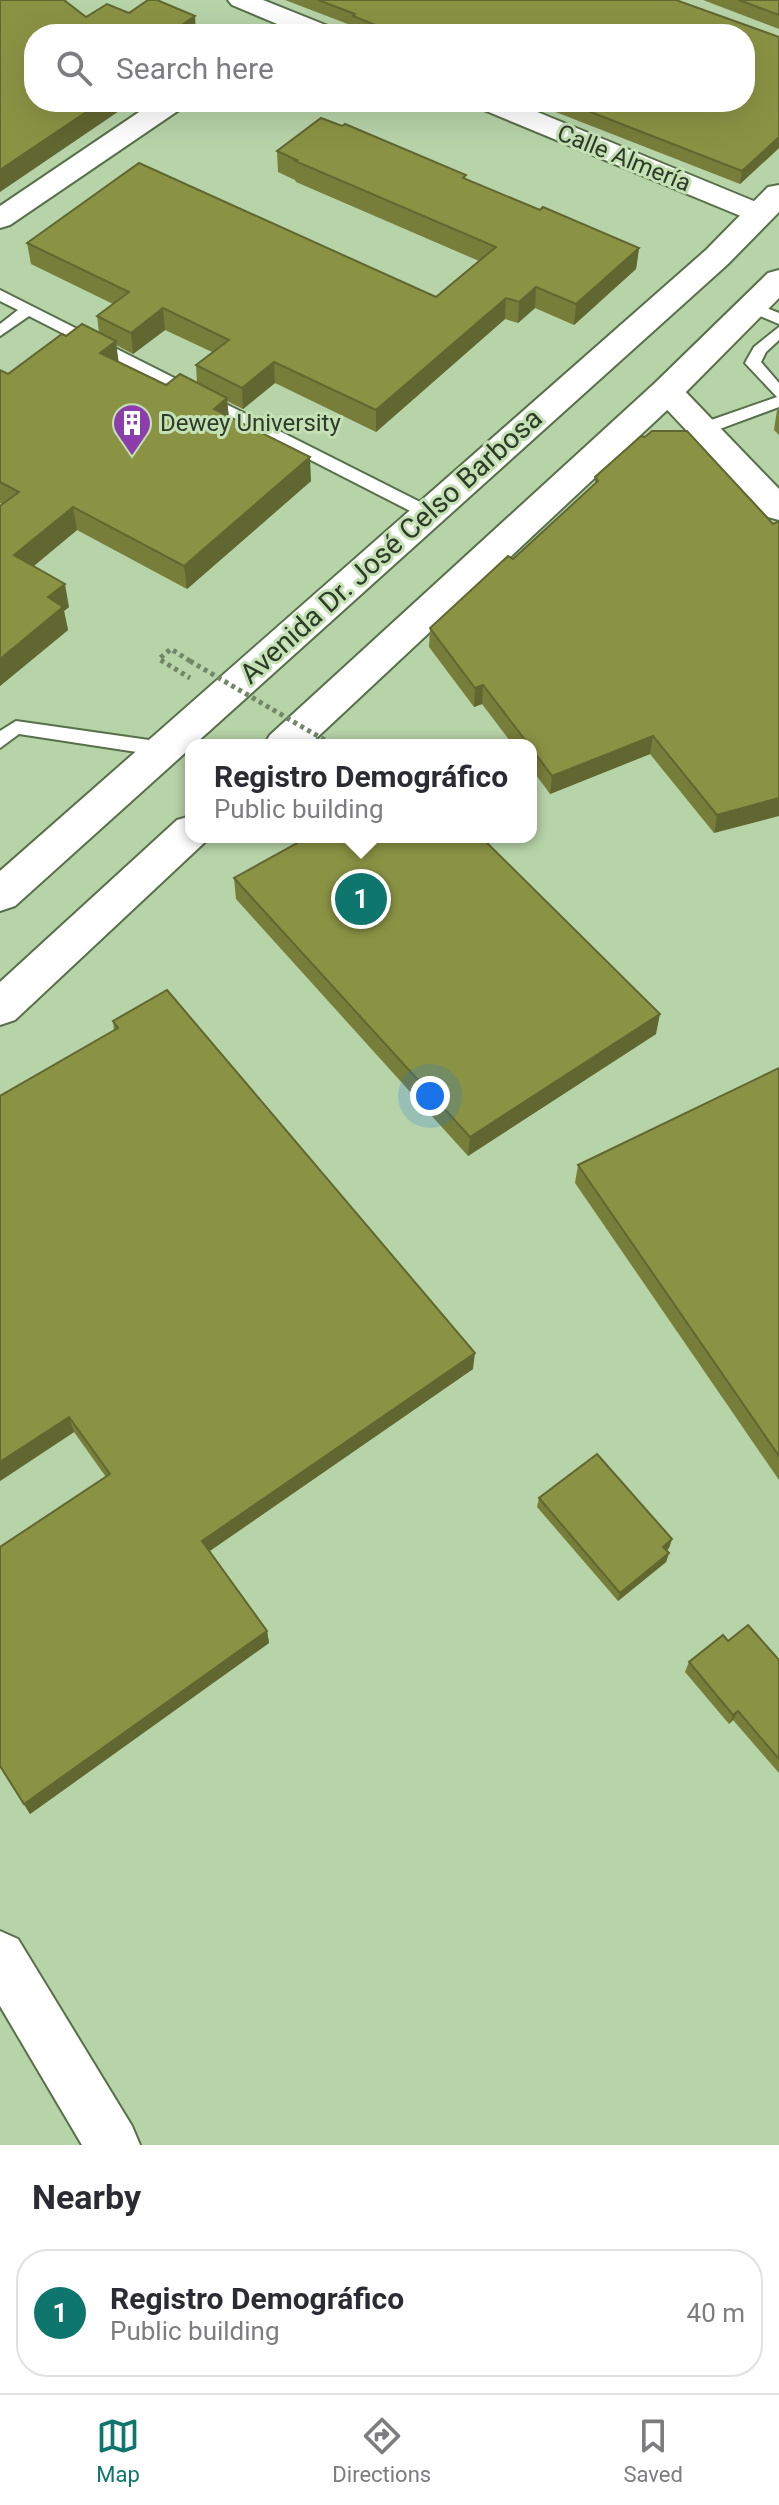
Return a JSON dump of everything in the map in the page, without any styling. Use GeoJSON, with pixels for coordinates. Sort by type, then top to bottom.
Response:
{"type":"FeatureCollection","features":[{"type":"Feature","properties":{"kind":"main road","name":"Avenida Dr. José Celso Barbosa"},"geometry":{"type":"LineString","coordinates":[[0,895],[717,257],[769,204]]}},
{"type":"Feature","properties":{"kind":"main road"},"geometry":{"type":"LineString","coordinates":[[652,375],[644,355],[689,305],[717,257]]}},
{"type":"Feature","properties":{"kind":"main road"},"geometry":{"type":"LineString","coordinates":[[290,739],[652,375],[765,313],[779,280]]}},
{"type":"Feature","properties":{"kind":"main road"},"geometry":{"type":"LineString","coordinates":[[0,1008],[185,837]]}},
{"type":"Feature","properties":{"kind":"street"},"geometry":{"type":"LineString","coordinates":[[241,0],[277,24]]}},
{"type":"Feature","properties":{"kind":"street"},"geometry":{"type":"LineString","coordinates":[[0,219],[157,112]]}},
{"type":"Feature","properties":{"kind":"street","name":"Calle Almería"},"geometry":{"type":"LineString","coordinates":[[516,112],[769,204]]}},
{"type":"Feature","properties":{"kind":"street"},"geometry":{"type":"LineString","coordinates":[[652,375],[779,509]]}},
{"type":"Feature","properties":{"kind":"street"},"geometry":{"type":"LineString","coordinates":[[0,1957],[113,2145]]}},
{"type":"Feature","properties":{"kind":"lane"},"geometry":{"type":"LineString","coordinates":[[0,295],[428,513]]}},
{"type":"Feature","properties":{"kind":"lane"},"geometry":{"type":"LineString","coordinates":[[0,331],[29,309]]}},
{"type":"Feature","properties":{"kind":"lane"},"geometry":{"type":"LineString","coordinates":[[779,332],[759,350],[753,363],[779,393]]}},
{"type":"Feature","properties":{"kind":"lane"},"geometry":{"type":"LineString","coordinates":[[703,429],[779,402]]}},
{"type":"Feature","properties":{"kind":"lane"},"geometry":{"type":"LineString","coordinates":[[0,741],[16,727],[163,749]]}},
{"type":"Feature","properties":{"kind":"path"},"geometry":{"type":"LineString","coordinates":[[179,671],[159,659],[171,649],[323,739]]}},
{"type":"Feature","properties":{"kind":"building"},"geometry":{"type":"Polygon","coordinates":[[[0,0],[64,0],[86,17],[107,4],[129,13],[148,0],[157,0],[195,16],[183,24],[24,24],[24,112],[86,112],[0,170],[0,0]]]}},
{"type":"Feature","properties":{"kind":"building"},"geometry":{"type":"Polygon","coordinates":[[[318,0],[676,0],[743,24],[373,24],[353,16],[355,14],[318,0]]]}},
{"type":"Feature","properties":{"kind":"building"},"geometry":{"type":"Polygon","coordinates":[[[739,0],[779,0],[779,15],[739,0]]]}},
{"type":"Feature","properties":{"kind":"building"},"geometry":{"type":"Polygon","coordinates":[[[755,28],[779,37],[779,137],[742,171],[591,112],[755,112],[755,28]]]}},
{"type":"Feature","properties":{"kind":"building"},"geometry":{"type":"Polygon","coordinates":[[[321,118],[342,126],[345,124],[466,175],[463,178],[540,210],[543,207],[639,248],[576,304],[536,287],[519,302],[506,298],[376,410],[274,362],[242,388],[196,365],[229,340],[163,308],[131,333],[97,316],[129,292],[27,243],[139,163],[436,297],[496,247],[277,151],[321,118]]]}},
{"type":"Feature","properties":{"kind":"building","name":"Dewey University"},"geometry":{"type":"Polygon","coordinates":[[[82,324],[116,341],[100,353],[166,385],[180,374],[227,398],[214,409],[310,457],[184,566],[73,507],[14,555],[65,584],[48,597],[63,607],[0,659],[0,506],[19,492],[0,482],[0,370],[8,374],[62,334],[66,336],[82,324]]]}},
{"type":"Feature","properties":{"kind":"building"},"geometry":{"type":"Polygon","coordinates":[[[652,431],[687,431],[773,524],[779,521],[779,798],[717,815],[653,736],[552,776],[537,756],[537,739],[524,739],[483,685],[475,688],[430,628],[508,556],[513,559],[598,481],[595,477],[641,436],[645,437],[652,431]]]}},
{"type":"Feature","properties":{"kind":"building"},"geometry":{"type":"Polygon","coordinates":[[[297,843],[487,843],[660,1014],[470,1137],[234,878],[297,843]]]}},
{"type":"Feature","properties":{"kind":"building"},"geometry":{"type":"Polygon","coordinates":[[[167,990],[475,1353],[202,1541],[267,1631],[24,1804],[0,1766],[0,1547],[110,1474],[69,1417],[0,1462],[0,1096],[118,1028],[113,1021],[167,990]]]}},
{"type":"Feature","properties":{"kind":"building"},"geometry":{"type":"Polygon","coordinates":[[[779,1068],[779,1456],[578,1165],[779,1068]]]}},
{"type":"Feature","properties":{"kind":"building"},"geometry":{"type":"Polygon","coordinates":[[[597,1454],[672,1539],[663,1547],[669,1553],[620,1593],[539,1498],[597,1454]]]}},
{"type":"Feature","properties":{"kind":"building"},"geometry":{"type":"Polygon","coordinates":[[[748,1625],[779,1660],[779,1759],[738,1711],[733,1715],[689,1662],[723,1635],[728,1641],[748,1625]]]}},
{"type":"Feature","properties":{"kind":"place","name":"Dewey University"},"geometry":{"type":"Point","coordinates":[132,457]}},
{"type":"Feature","properties":{"kind":"place","name":"Registro Demográfico"},"geometry":{"type":"Point","coordinates":[361,899]}}]}
